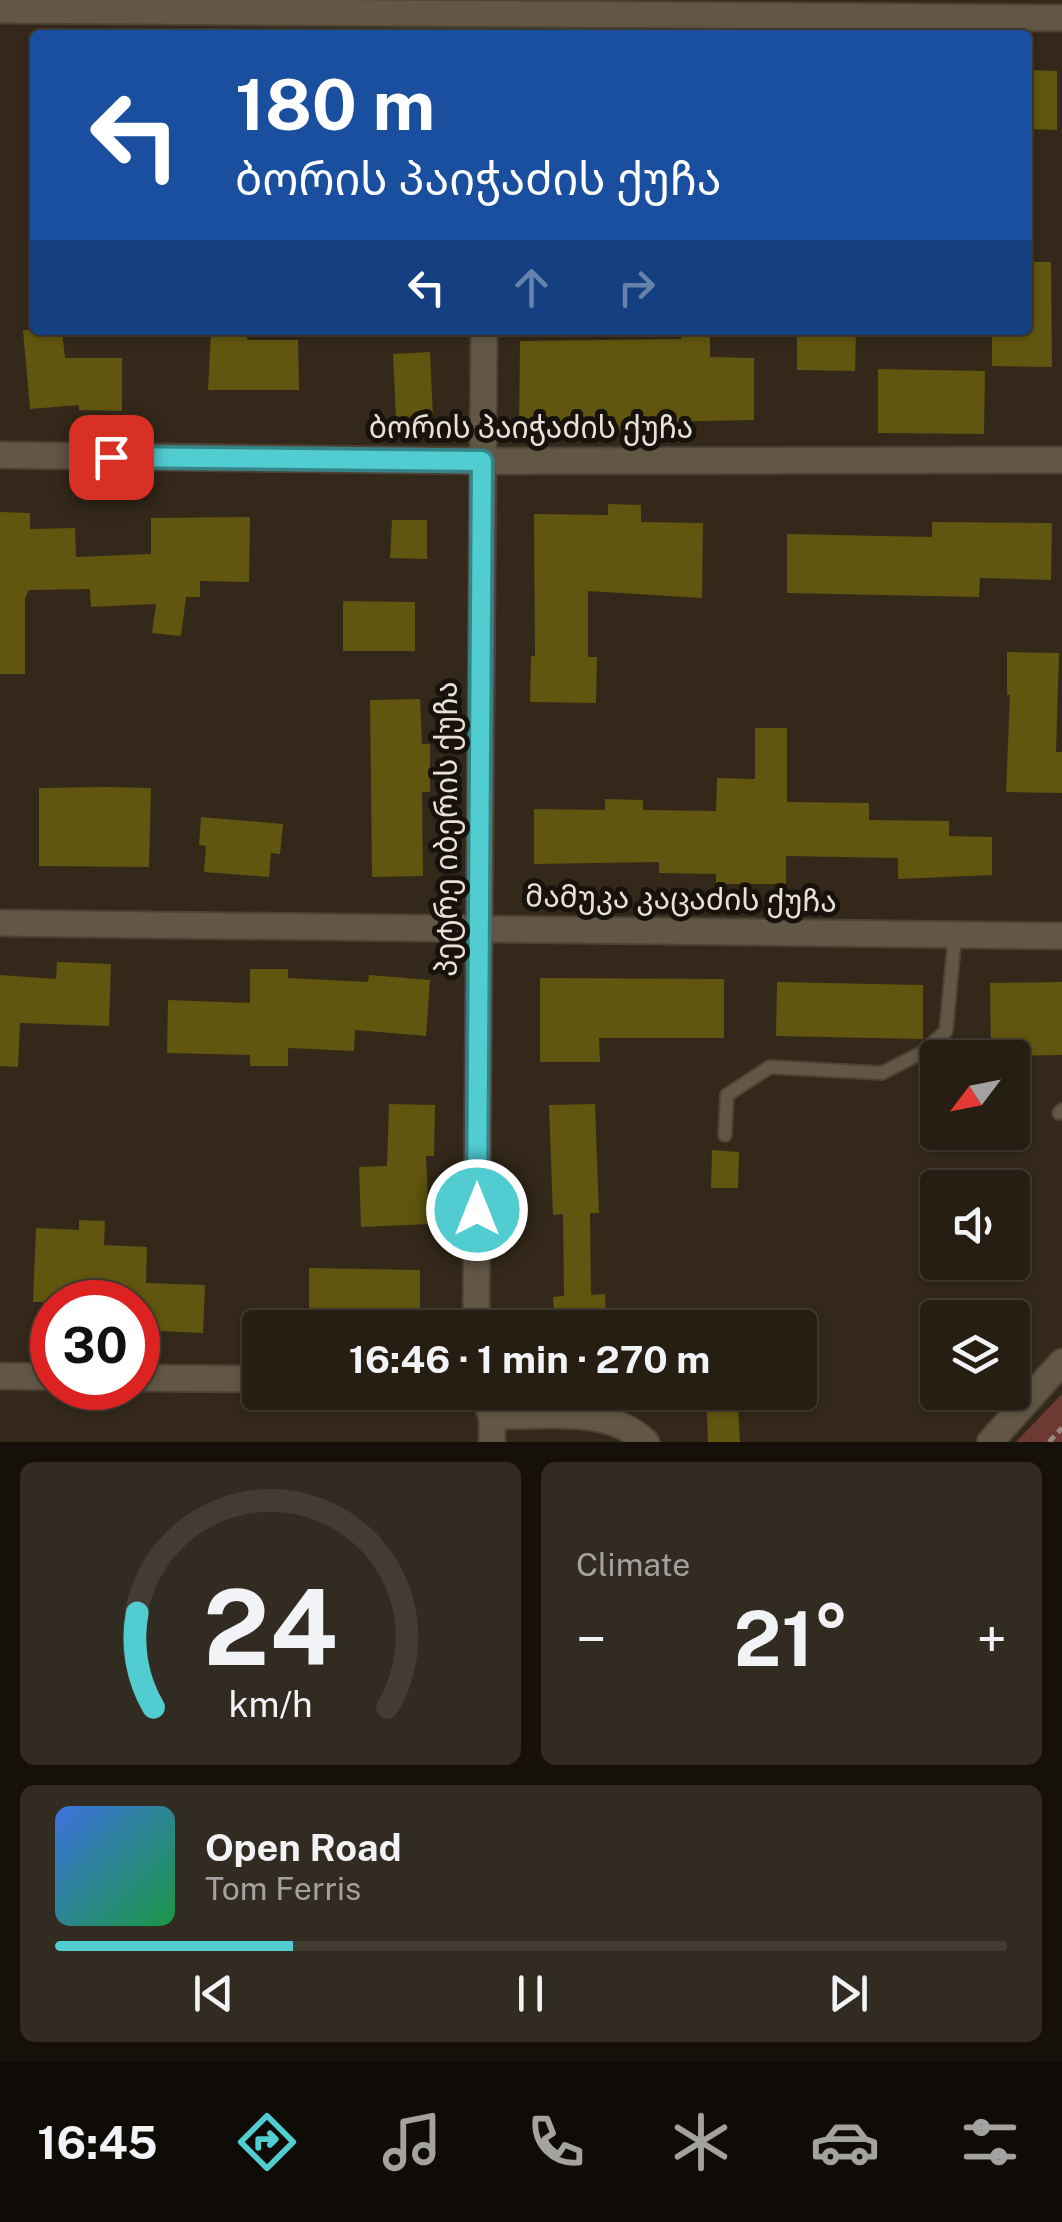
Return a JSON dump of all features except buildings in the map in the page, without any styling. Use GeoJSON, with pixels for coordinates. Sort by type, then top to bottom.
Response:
{"type":"FeatureCollection","features":[{"type":"Feature","properties":{"kind":"street"},"geometry":{"type":"LineString","coordinates":[[0,10],[1062,18]]}},
{"type":"Feature","properties":{"kind":"street","name":"პეტრე იბერის ქუჩა"},"geometry":{"type":"LineString","coordinates":[[476,1310],[484,335]]}},
{"type":"Feature","properties":{"kind":"street","name":"ბორის პაიჭაძის ქუჩა"},"geometry":{"type":"LineString","coordinates":[[0,455],[482,461],[1062,460]]}},
{"type":"Feature","properties":{"kind":"street","name":"მამუკა კაცაძის ქუჩა"},"geometry":{"type":"LineString","coordinates":[[0,923],[1062,936]]}},
{"type":"Feature","properties":{"kind":"street"},"geometry":{"type":"LineString","coordinates":[[990,1442],[1062,1362]]}},
{"type":"Feature","properties":{"kind":"street"},"geometry":{"type":"LineString","coordinates":[[0,1376],[30,1376]]}},
{"type":"Feature","properties":{"kind":"street"},"geometry":{"type":"LineString","coordinates":[[160,1378],[242,1379]]}},
{"type":"Feature","properties":{"kind":"street"},"geometry":{"type":"LineString","coordinates":[[492,1429],[608,1418],[632,1428],[646,1442]]}},
{"type":"Feature","properties":{"kind":"lane"},"geometry":{"type":"LineString","coordinates":[[725,1135],[728,1095],[770,1068],[882,1073],[923,1052],[946,1031],[956,934]]}},
{"type":"Feature","properties":{"kind":"path"},"geometry":{"type":"LineString","coordinates":[[1049,1442],[1062,1428]]}},
{"type":"Feature","properties":{"kind":"shaded area"},"geometry":{"type":"Polygon","coordinates":[[[1062,1394],[1062,1442],[1016,1442],[1062,1394]]]}},
{"type":"Feature","properties":{"kind":"route"},"geometry":{"type":"LineString","coordinates":[[111,457],[482,461],[477,1210]]}}]}
